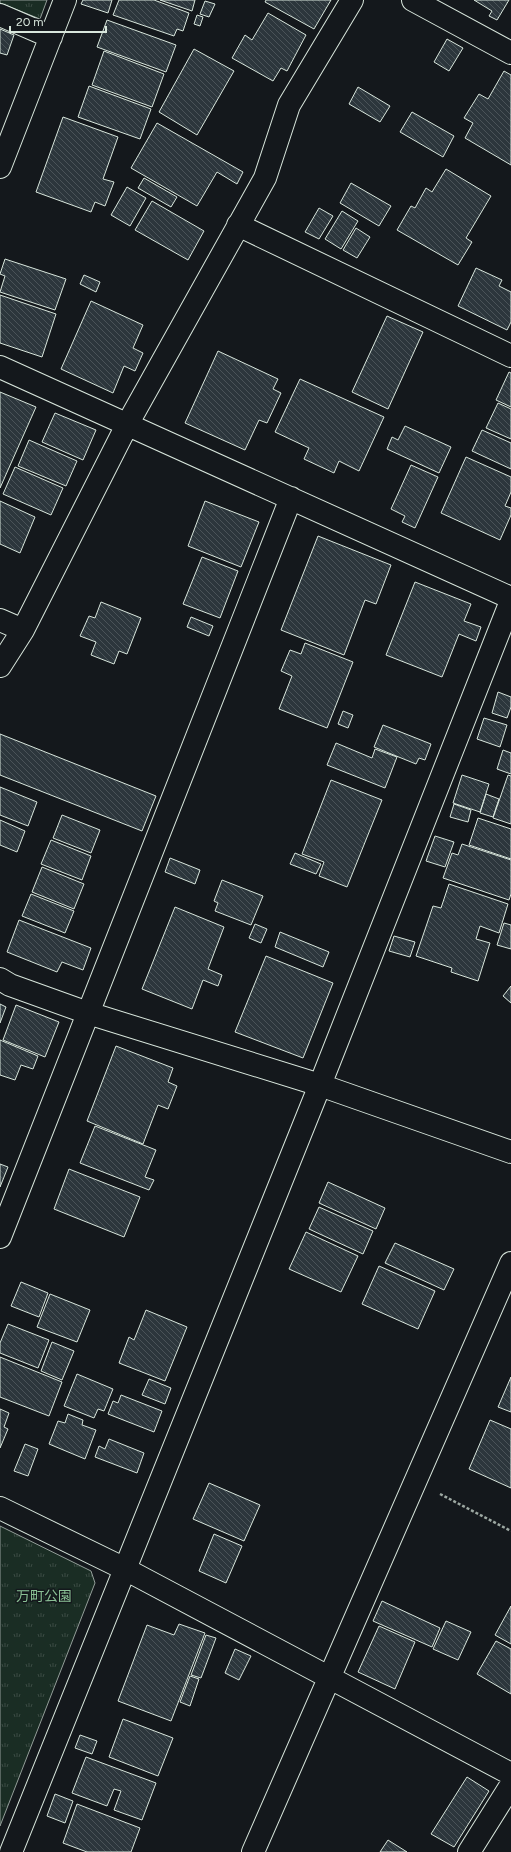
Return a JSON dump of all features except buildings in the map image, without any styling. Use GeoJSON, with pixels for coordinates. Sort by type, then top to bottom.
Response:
{"type":"FeatureCollection","features":[{"type":"Feature","properties":{"kind":"street"},"geometry":{"type":"LineString","coordinates":[[0,168],[65,0]]}},
{"type":"Feature","properties":{"kind":"street"},"geometry":{"type":"LineString","coordinates":[[0,666],[23,630],[128,423],[264,178],[289,105],[352,0]]}},
{"type":"Feature","properties":{"kind":"street"},"geometry":{"type":"LineString","coordinates":[[413,0],[511,53]]}},
{"type":"Feature","properties":{"kind":"street"},"geometry":{"type":"LineString","coordinates":[[0,15],[51,37]]}},
{"type":"Feature","properties":{"kind":"street"},"geometry":{"type":"LineString","coordinates":[[238,225],[511,356]]}},
{"type":"Feature","properties":{"kind":"street"},"geometry":{"type":"LineString","coordinates":[[0,367],[128,423],[511,598]]}},
{"type":"Feature","properties":{"kind":"street"},"geometry":{"type":"LineString","coordinates":[[0,1237],[291,498]]}},
{"type":"Feature","properties":{"kind":"street"},"geometry":{"type":"LineString","coordinates":[[11,1852],[320,1085],[511,601]]}},
{"type":"Feature","properties":{"kind":"street"},"geometry":{"type":"LineString","coordinates":[[0,620],[23,630]]}},
{"type":"Feature","properties":{"kind":"street"},"geometry":{"type":"LineString","coordinates":[[0,979],[10,985],[88,1013],[320,1085],[511,1152]]}},
{"type":"Feature","properties":{"kind":"street"},"geometry":{"type":"LineString","coordinates":[[253,1852],[511,1263]]}},
{"type":"Feature","properties":{"kind":"street"},"geometry":{"type":"LineString","coordinates":[[0,1508],[125,1569],[511,1774]]}},
{"type":"Feature","properties":{"kind":"street"},"geometry":{"type":"LineString","coordinates":[[469,1852],[511,1785]]}},
{"type":"Feature","properties":{"kind":"path"},"geometry":{"type":"LineString","coordinates":[[416,1482],[511,1531]]}},
{"type":"Feature","properties":{"kind":"green space"},"geometry":{"type":"Polygon","coordinates":[[[0,0],[47,0],[40,19],[0,3],[0,0]]]}},
{"type":"Feature","properties":{"kind":"green space","name":"万町公園"},"geometry":{"type":"Polygon","coordinates":[[[0,1526],[91,1571],[95,1583],[0,1826],[0,1526]]]}}]}
